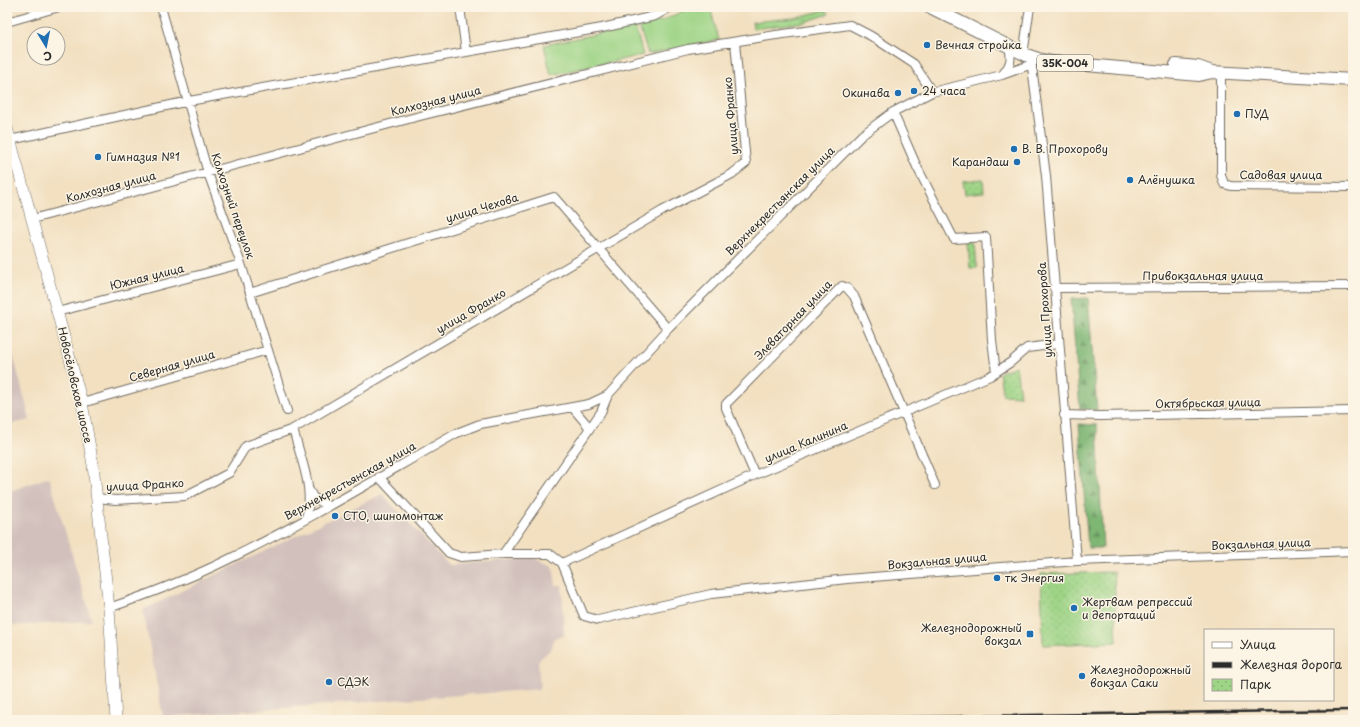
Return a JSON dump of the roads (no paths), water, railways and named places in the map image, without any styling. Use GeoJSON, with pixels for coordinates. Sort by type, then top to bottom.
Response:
{"type":"FeatureCollection","features":[{"type":"Feature","properties":{"kind":"main road","name":"35К-004"},"geometry":{"type":"LineString","coordinates":[[930,7],[1029,56],[1052,55],[1198,67],[1216,73],[1353,80]]}},
{"type":"Feature","properties":{"kind":"main road","name":"35К-004"},"geometry":{"type":"LineString","coordinates":[[943,7],[1029,56]]}},
{"type":"Feature","properties":{"kind":"main road","name":"Новосёловское шоссе"},"geometry":{"type":"LineString","coordinates":[[7,128],[10,140],[11,161],[32,219],[82,403],[93,465],[109,608],[116,720]]}},
{"type":"Feature","properties":{"kind":"street"},"geometry":{"type":"LineString","coordinates":[[7,22],[59,7]]}},
{"type":"Feature","properties":{"kind":"street","name":"Колхозный переулок"},"geometry":{"type":"LineString","coordinates":[[162,7],[208,172],[241,264],[287,411]]}},
{"type":"Feature","properties":{"kind":"street"},"geometry":{"type":"LineString","coordinates":[[460,7],[466,52]]}},
{"type":"Feature","properties":{"kind":"street"},"geometry":{"type":"LineString","coordinates":[[10,140],[189,101],[602,28],[654,16],[671,7]]}},
{"type":"Feature","properties":{"kind":"street","name":"улица Прохорова"},"geometry":{"type":"LineString","coordinates":[[1030,7],[1029,56],[1046,176],[1058,344],[1077,561]]}},
{"type":"Feature","properties":{"kind":"street","name":"Колхозная улица"},"geometry":{"type":"LineString","coordinates":[[32,219],[416,117],[688,49],[850,25],[871,36],[914,64],[932,92]]}},
{"type":"Feature","properties":{"kind":"street","name":"улица Франко"},"geometry":{"type":"LineString","coordinates":[[97,498],[114,500],[184,496],[229,473],[246,446],[293,429],[662,211],[732,174],[746,163],[732,43]]}},
{"type":"Feature","properties":{"kind":"street"},"geometry":{"type":"LineString","coordinates":[[1002,75],[1012,60],[1009,46]]}},
{"type":"Feature","properties":{"kind":"street","name":"Верхнекрестьянская улица"},"geometry":{"type":"LineString","coordinates":[[503,554],[589,427],[601,412],[608,395],[668,329],[862,135],[893,112],[932,92],[1002,75],[1029,56]]}},
{"type":"Feature","properties":{"kind":"street","name":"Садовая улица"},"geometry":{"type":"LineString","coordinates":[[1216,73],[1221,175],[1224,184],[1231,186],[1353,187]]}},
{"type":"Feature","properties":{"kind":"street"},"geometry":{"type":"LineString","coordinates":[[893,112],[917,167],[954,239],[986,238],[992,340],[996,372]]}},
{"type":"Feature","properties":{"kind":"street","name":"улица Чехова"},"geometry":{"type":"LineString","coordinates":[[250,293],[554,197],[668,329]]}},
{"type":"Feature","properties":{"kind":"street","name":"Южная улица"},"geometry":{"type":"LineString","coordinates":[[57,312],[241,264]]}},
{"type":"Feature","properties":{"kind":"street","name":"Элеваторная улица"},"geometry":{"type":"LineString","coordinates":[[756,475],[726,408],[726,404],[842,286],[847,288],[854,296],[936,485]]}},
{"type":"Feature","properties":{"kind":"street","name":"Привокзальная улица"},"geometry":{"type":"LineString","coordinates":[[1054,288],[1353,286]]}},
{"type":"Feature","properties":{"kind":"street","name":"улица Калинина"},"geometry":{"type":"LineString","coordinates":[[562,563],[756,475],[996,372],[1011,362],[1026,348],[1058,344]]}},
{"type":"Feature","properties":{"kind":"street","name":"Северная улица"},"geometry":{"type":"LineString","coordinates":[[82,403],[268,350]]}},
{"type":"Feature","properties":{"kind":"street","name":"Верхнекрестьянская улица"},"geometry":{"type":"LineString","coordinates":[[109,608],[160,590],[227,560],[328,506],[458,433],[480,424],[589,404],[608,395]]}},
{"type":"Feature","properties":{"kind":"street"},"geometry":{"type":"LineString","coordinates":[[573,408],[589,427]]}},
{"type":"Feature","properties":{"kind":"street","name":"Октябрьская улица"},"geometry":{"type":"LineString","coordinates":[[1064,415],[1108,416],[1353,411]]}},
{"type":"Feature","properties":{"kind":"street"},"geometry":{"type":"LineString","coordinates":[[293,429],[308,489],[309,509],[306,518]]}},
{"type":"Feature","properties":{"kind":"street"},"geometry":{"type":"LineString","coordinates":[[379,477],[449,553],[461,557],[503,554],[550,554],[562,563]]}},
{"type":"Feature","properties":{"kind":"street"},"geometry":{"type":"LineString","coordinates":[[308,489],[314,497],[328,506]]}},
{"type":"Feature","properties":{"kind":"street","name":"Вокзальная улица"},"geometry":{"type":"LineString","coordinates":[[562,563],[584,616],[598,620],[711,594],[847,579],[1077,561],[1353,551]]}},
{"type":"Feature","properties":{"kind":"railway"},"geometry":{"type":"LineString","coordinates":[[711,720],[1353,710]]}},
{"type":"Feature","properties":{"kind":"place","name":"Вечная стройка"},"geometry":{"type":"Point","coordinates":[927,45]}},
{"type":"Feature","properties":{"kind":"place","name":"24 часа"},"geometry":{"type":"Point","coordinates":[914,91]}},
{"type":"Feature","properties":{"kind":"place","name":"Окинава"},"geometry":{"type":"Point","coordinates":[898,93]}},
{"type":"Feature","properties":{"kind":"place","name":"ПУД"},"geometry":{"type":"Point","coordinates":[1237,114]}},
{"type":"Feature","properties":{"kind":"place","name":"В. В. Прохорову"},"geometry":{"type":"Point","coordinates":[1014,149]}},
{"type":"Feature","properties":{"kind":"place","name":"Гимназия №1"},"geometry":{"type":"Point","coordinates":[98,157]}},
{"type":"Feature","properties":{"kind":"place","name":"Карандаш"},"geometry":{"type":"Point","coordinates":[1017,162]}},
{"type":"Feature","properties":{"kind":"place","name":"Алёнушка"},"geometry":{"type":"Point","coordinates":[1130,180]}},
{"type":"Feature","properties":{"kind":"place","name":"СТО, шиномонтаж"},"geometry":{"type":"Point","coordinates":[335,516]}},
{"type":"Feature","properties":{"kind":"place","name":"тк Энергия"},"geometry":{"type":"Point","coordinates":[997,578]}},
{"type":"Feature","properties":{"kind":"place","name":"Жертвам репрессий и депортаций"},"geometry":{"type":"Point","coordinates":[1074,608]}},
{"type":"Feature","properties":{"kind":"place","name":"Железнодорожный вокзал"},"geometry":{"type":"Point","coordinates":[1030,634]}},
{"type":"Feature","properties":{"kind":"place","name":"Железнодорожный вокзал Саки"},"geometry":{"type":"Point","coordinates":[1082,676]}},
{"type":"Feature","properties":{"kind":"place","name":"СДЭК"},"geometry":{"type":"Point","coordinates":[329,682]}}]}
